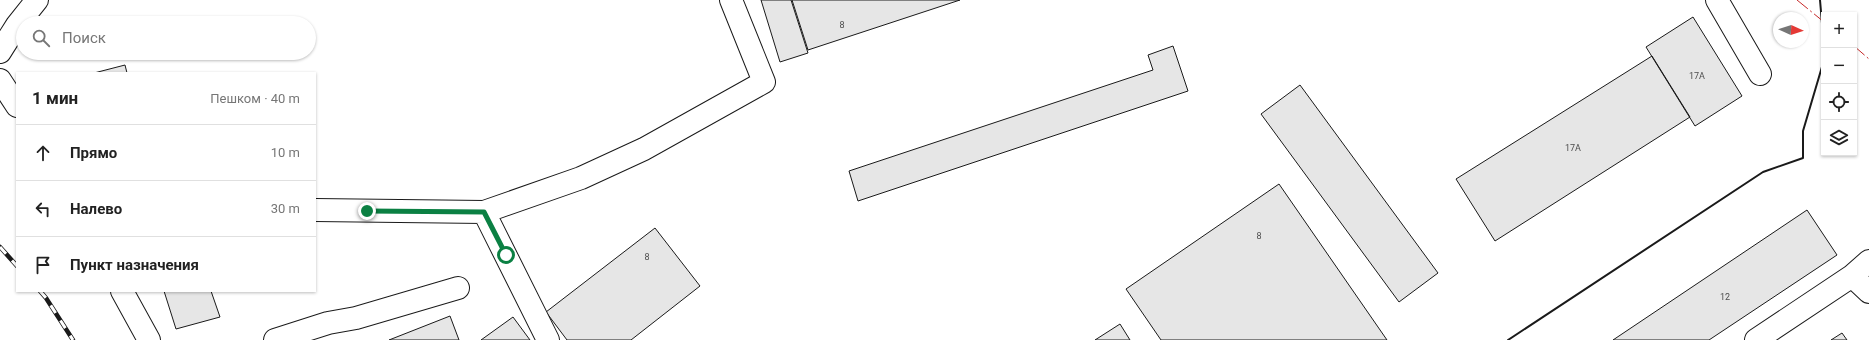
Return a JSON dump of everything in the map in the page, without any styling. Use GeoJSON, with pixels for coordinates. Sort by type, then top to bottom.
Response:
{"type":"FeatureCollection","features":[{"type":"Feature","properties":{"kind":"street"},"geometry":{"type":"LineString","coordinates":[[24,16],[37,0]]}},
{"type":"Feature","properties":{"kind":"street"},"geometry":{"type":"LineString","coordinates":[[316,210],[484,212],[588,175],[644,149],[764,82],[731,0]]}},
{"type":"Feature","properties":{"kind":"street"},"geometry":{"type":"LineString","coordinates":[[1717,0],[1760,74]]}},
{"type":"Feature","properties":{"kind":"street"},"geometry":{"type":"LineString","coordinates":[[0,52],[16,27]]}},
{"type":"Feature","properties":{"kind":"street"},"geometry":{"type":"LineString","coordinates":[[0,80],[16,104]]}},
{"type":"Feature","properties":{"kind":"street"},"geometry":{"type":"LineString","coordinates":[[484,212],[548,340]]}},
{"type":"Feature","properties":{"kind":"street"},"geometry":{"type":"LineString","coordinates":[[1756,340],[1852,276],[1869,261]]}},
{"type":"Feature","properties":{"kind":"street"},"geometry":{"type":"LineString","coordinates":[[1852,276],[1869,292]]}},
{"type":"Feature","properties":{"kind":"street"},"geometry":{"type":"LineString","coordinates":[[275,340],[328,323],[356,318],[458,288]]}},
{"type":"Feature","properties":{"kind":"street"},"geometry":{"type":"LineString","coordinates":[[123,292],[149,340]]}},
{"type":"Feature","properties":{"kind":"building"},"geometry":{"type":"Polygon","coordinates":[[[761,0],[791,0],[808,53],[780,62],[761,0]]]}},
{"type":"Feature","properties":{"kind":"building"},"geometry":{"type":"Polygon","coordinates":[[[792,0],[960,0],[808,50],[792,0]]]}},
{"type":"Feature","properties":{"kind":"building"},"geometry":{"type":"Polygon","coordinates":[[[1693,17],[1742,96],[1695,126],[1646,47],[1693,17]]]}},
{"type":"Feature","properties":{"kind":"building"},"geometry":{"type":"Polygon","coordinates":[[[1173,46],[1188,91],[858,201],[849,171],[1153,70],[1148,55],[1173,46]]]}},
{"type":"Feature","properties":{"kind":"building"},"geometry":{"type":"Polygon","coordinates":[[[1652,56],[1690,117],[1495,241],[1456,179],[1652,56]]]}},
{"type":"Feature","properties":{"kind":"building"},"geometry":{"type":"Polygon","coordinates":[[[125,65],[127,72],[98,72],[125,65]]]}},
{"type":"Feature","properties":{"kind":"building"},"geometry":{"type":"Polygon","coordinates":[[[1300,85],[1438,273],[1399,302],[1261,114],[1300,85]]]}},
{"type":"Feature","properties":{"kind":"building"},"geometry":{"type":"Polygon","coordinates":[[[1279,184],[1387,340],[1161,340],[1126,289],[1279,184]]]}},
{"type":"Feature","properties":{"kind":"building"},"geometry":{"type":"Polygon","coordinates":[[[1807,210],[1837,255],[1709,340],[1613,340],[1807,210]]]}},
{"type":"Feature","properties":{"kind":"building"},"geometry":{"type":"Polygon","coordinates":[[[655,228],[700,286],[631,340],[567,340],[546,312],[655,228]]]}},
{"type":"Feature","properties":{"kind":"building"},"geometry":{"type":"Polygon","coordinates":[[[164,292],[211,292],[220,317],[176,329],[164,292]]]}},
{"type":"Feature","properties":{"kind":"building"},"geometry":{"type":"Polygon","coordinates":[[[450,316],[459,340],[389,340],[450,316]]]}},
{"type":"Feature","properties":{"kind":"building"},"geometry":{"type":"Polygon","coordinates":[[[513,317],[530,340],[481,340],[513,317]]]}},
{"type":"Feature","properties":{"kind":"building"},"geometry":{"type":"Polygon","coordinates":[[[1120,324],[1130,340],[1095,340],[1120,324]]]}},
{"type":"Feature","properties":{"kind":"building"},"geometry":{"type":"Polygon","coordinates":[[[1842,333],[1847,340],[1831,340],[1842,333]]]}},
{"type":"Feature","properties":{"kind":"railway"},"geometry":{"type":"LineString","coordinates":[[0,247],[16,265]]}},
{"type":"Feature","properties":{"kind":"railway"},"geometry":{"type":"LineString","coordinates":[[41,292],[73,340]]}},
{"type":"Feature","properties":{"kind":"wall"},"geometry":{"type":"LineString","coordinates":[[1820,0],[1821,12]]}},
{"type":"Feature","properties":{"kind":"wall"},"geometry":{"type":"LineString","coordinates":[[1508,340],[1763,172],[1803,158],[1803,131],[1821,70]]}},
{"type":"Feature","properties":{"kind":"power"},"geometry":{"type":"LineString","coordinates":[[1797,0],[1821,20]]}},
{"type":"Feature","properties":{"kind":"power"},"geometry":{"type":"LineString","coordinates":[[1856,48],[1869,59]]}},
{"type":"Feature","properties":{"kind":"route"},"geometry":{"type":"LineString","coordinates":[[367,211],[484,212],[506,255]]}}]}
